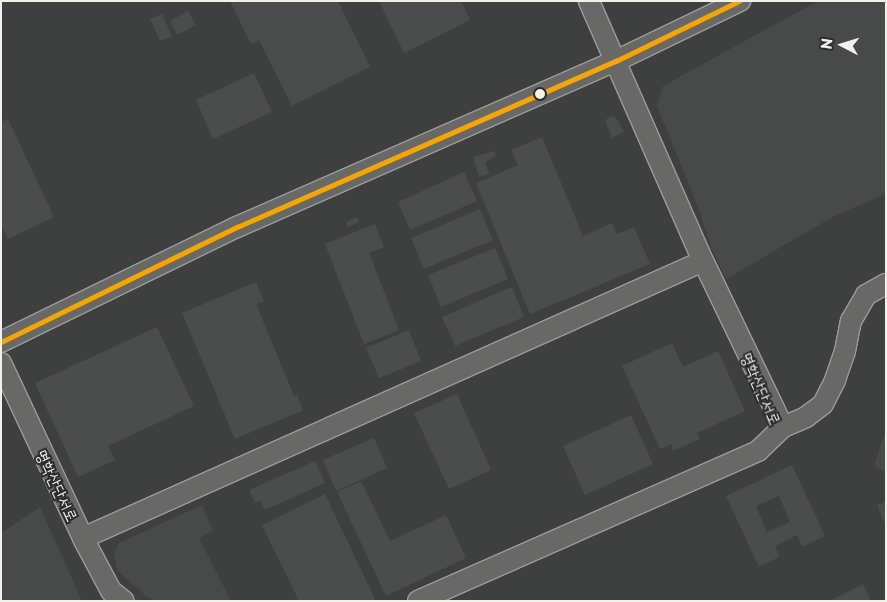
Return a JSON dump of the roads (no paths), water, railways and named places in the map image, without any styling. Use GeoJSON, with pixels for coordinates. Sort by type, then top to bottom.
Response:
{"type":"FeatureCollection","features":[{"type":"Feature","properties":{"kind":"street","name":"명학산단서로"},"geometry":{"type":"LineString","coordinates":[[418,601],[758,451],[782,427],[703,260],[589,1]]}},
{"type":"Feature","properties":{"kind":"street"},"geometry":{"type":"LineString","coordinates":[[1,342],[237,227],[616,61],[740,1]]}},
{"type":"Feature","properties":{"kind":"street"},"geometry":{"type":"LineString","coordinates":[[83,538],[703,260]]}},
{"type":"Feature","properties":{"kind":"street"},"geometry":{"type":"LineString","coordinates":[[782,427],[806,417],[823,404],[843,358],[851,321],[866,295],[886,284]]}},
{"type":"Feature","properties":{"kind":"street","name":"명학산단서로"},"geometry":{"type":"LineString","coordinates":[[1,363],[83,538],[111,591],[124,601]]}}]}
